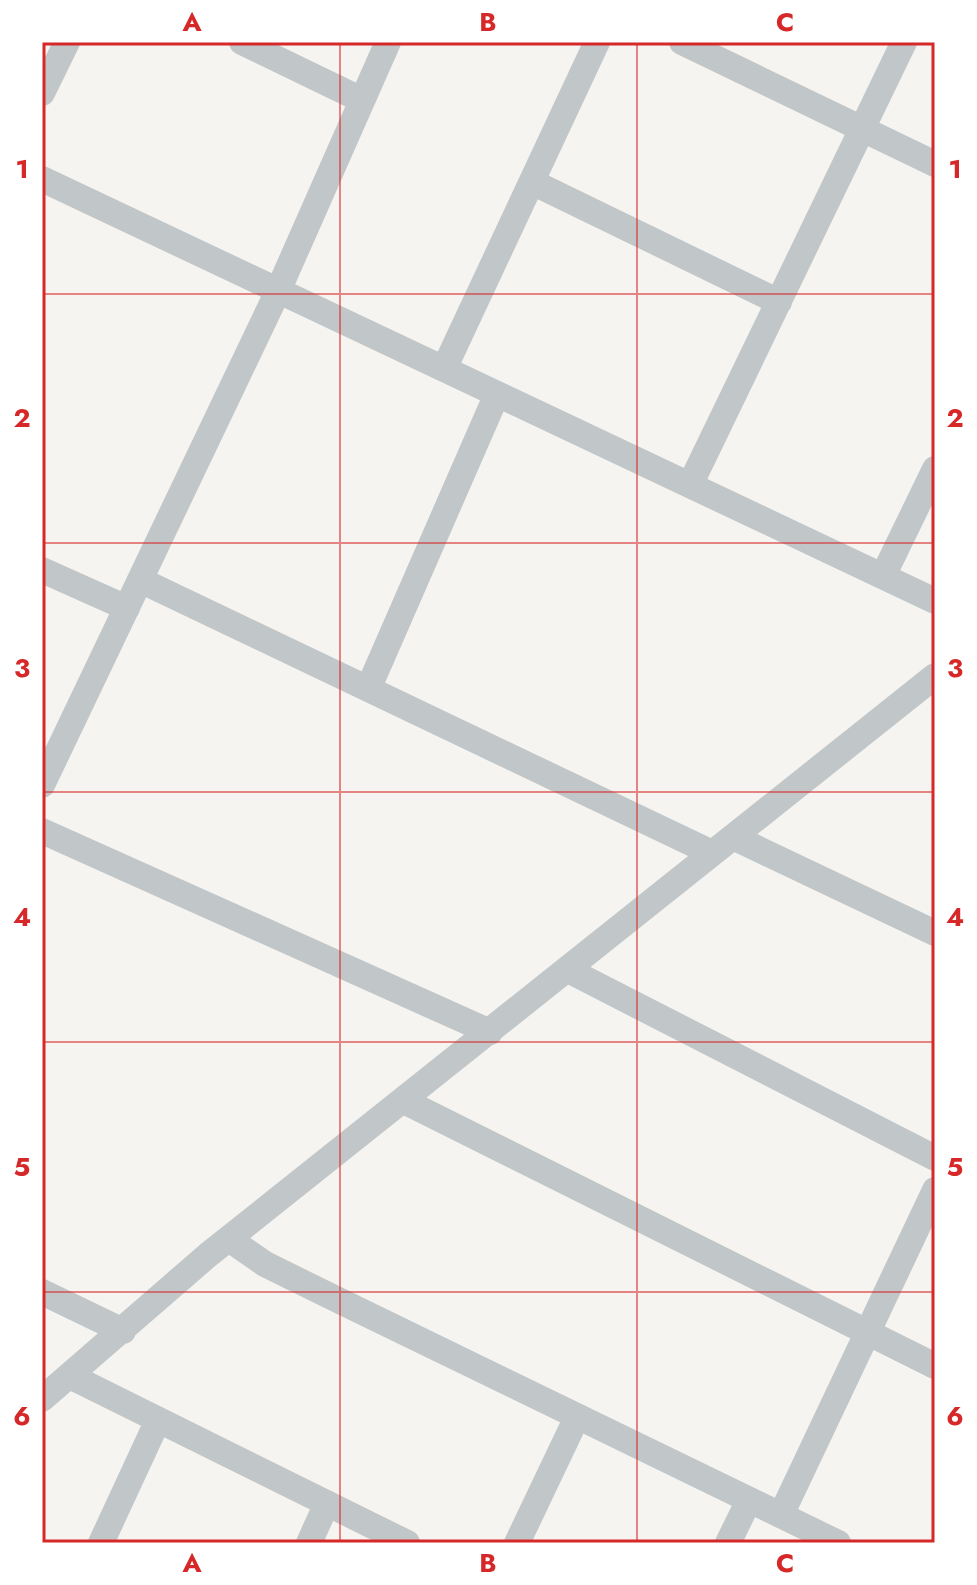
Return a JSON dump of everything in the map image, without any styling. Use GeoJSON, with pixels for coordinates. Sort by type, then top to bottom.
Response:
{"type":"FeatureCollection","features":[{"type":"Feature","properties":{"kind":"street"},"geometry":{"type":"LineString","coordinates":[[42,93],[67,42]]}},
{"type":"Feature","properties":{"kind":"street"},"geometry":{"type":"LineString","coordinates":[[242,42],[362,100]]}},
{"type":"Feature","properties":{"kind":"street"},"geometry":{"type":"LineString","coordinates":[[44,775],[278,291],[388,42]]}},
{"type":"Feature","properties":{"kind":"street"},"geometry":{"type":"LineString","coordinates":[[444,369],[597,42]]}},
{"type":"Feature","properties":{"kind":"street"},"geometry":{"type":"LineString","coordinates":[[682,42],[935,164]]}},
{"type":"Feature","properties":{"kind":"street"},"geometry":{"type":"LineString","coordinates":[[690,485],[904,42]]}},
{"type":"Feature","properties":{"kind":"street"},"geometry":{"type":"LineString","coordinates":[[42,179],[935,601]]}},
{"type":"Feature","properties":{"kind":"street"},"geometry":{"type":"LineString","coordinates":[[532,182],[779,302]]}},
{"type":"Feature","properties":{"kind":"street"},"geometry":{"type":"LineString","coordinates":[[369,687],[497,394]]}},
{"type":"Feature","properties":{"kind":"street"},"geometry":{"type":"LineString","coordinates":[[883,576],[935,469]]}},
{"type":"Feature","properties":{"kind":"street"},"geometry":{"type":"LineString","coordinates":[[42,570],[127,608]]}},
{"type":"Feature","properties":{"kind":"street"},"geometry":{"type":"LineString","coordinates":[[140,580],[712,853]]}},
{"type":"Feature","properties":{"kind":"street"},"geometry":{"type":"LineString","coordinates":[[42,1399],[229,1239],[935,676]]}},
{"type":"Feature","properties":{"kind":"street"},"geometry":{"type":"LineString","coordinates":[[42,831],[490,1032]]}},
{"type":"Feature","properties":{"kind":"street"},"geometry":{"type":"LineString","coordinates":[[733,837],[935,933]]}},
{"type":"Feature","properties":{"kind":"street"},"geometry":{"type":"LineString","coordinates":[[568,970],[935,1158]]}},
{"type":"Feature","properties":{"kind":"street"},"geometry":{"type":"LineString","coordinates":[[404,1101],[935,1366]]}},
{"type":"Feature","properties":{"kind":"street"},"geometry":{"type":"LineString","coordinates":[[781,1515],[935,1190]]}},
{"type":"Feature","properties":{"kind":"street"},"geometry":{"type":"LineString","coordinates":[[229,1239],[277,1270],[838,1543]]}},
{"type":"Feature","properties":{"kind":"street"},"geometry":{"type":"LineString","coordinates":[[42,1292],[123,1331]]}},
{"type":"Feature","properties":{"kind":"street"},"geometry":{"type":"LineString","coordinates":[[70,1376],[407,1543]]}},
{"type":"Feature","properties":{"kind":"street"},"geometry":{"type":"LineString","coordinates":[[517,1543],[577,1417]]}},
{"type":"Feature","properties":{"kind":"street"},"geometry":{"type":"LineString","coordinates":[[101,1543],[158,1420]]}},
{"type":"Feature","properties":{"kind":"street"},"geometry":{"type":"LineString","coordinates":[[728,1543],[749,1500]]}},
{"type":"Feature","properties":{"kind":"street"},"geometry":{"type":"LineString","coordinates":[[309,1543],[327,1503]]}}]}
